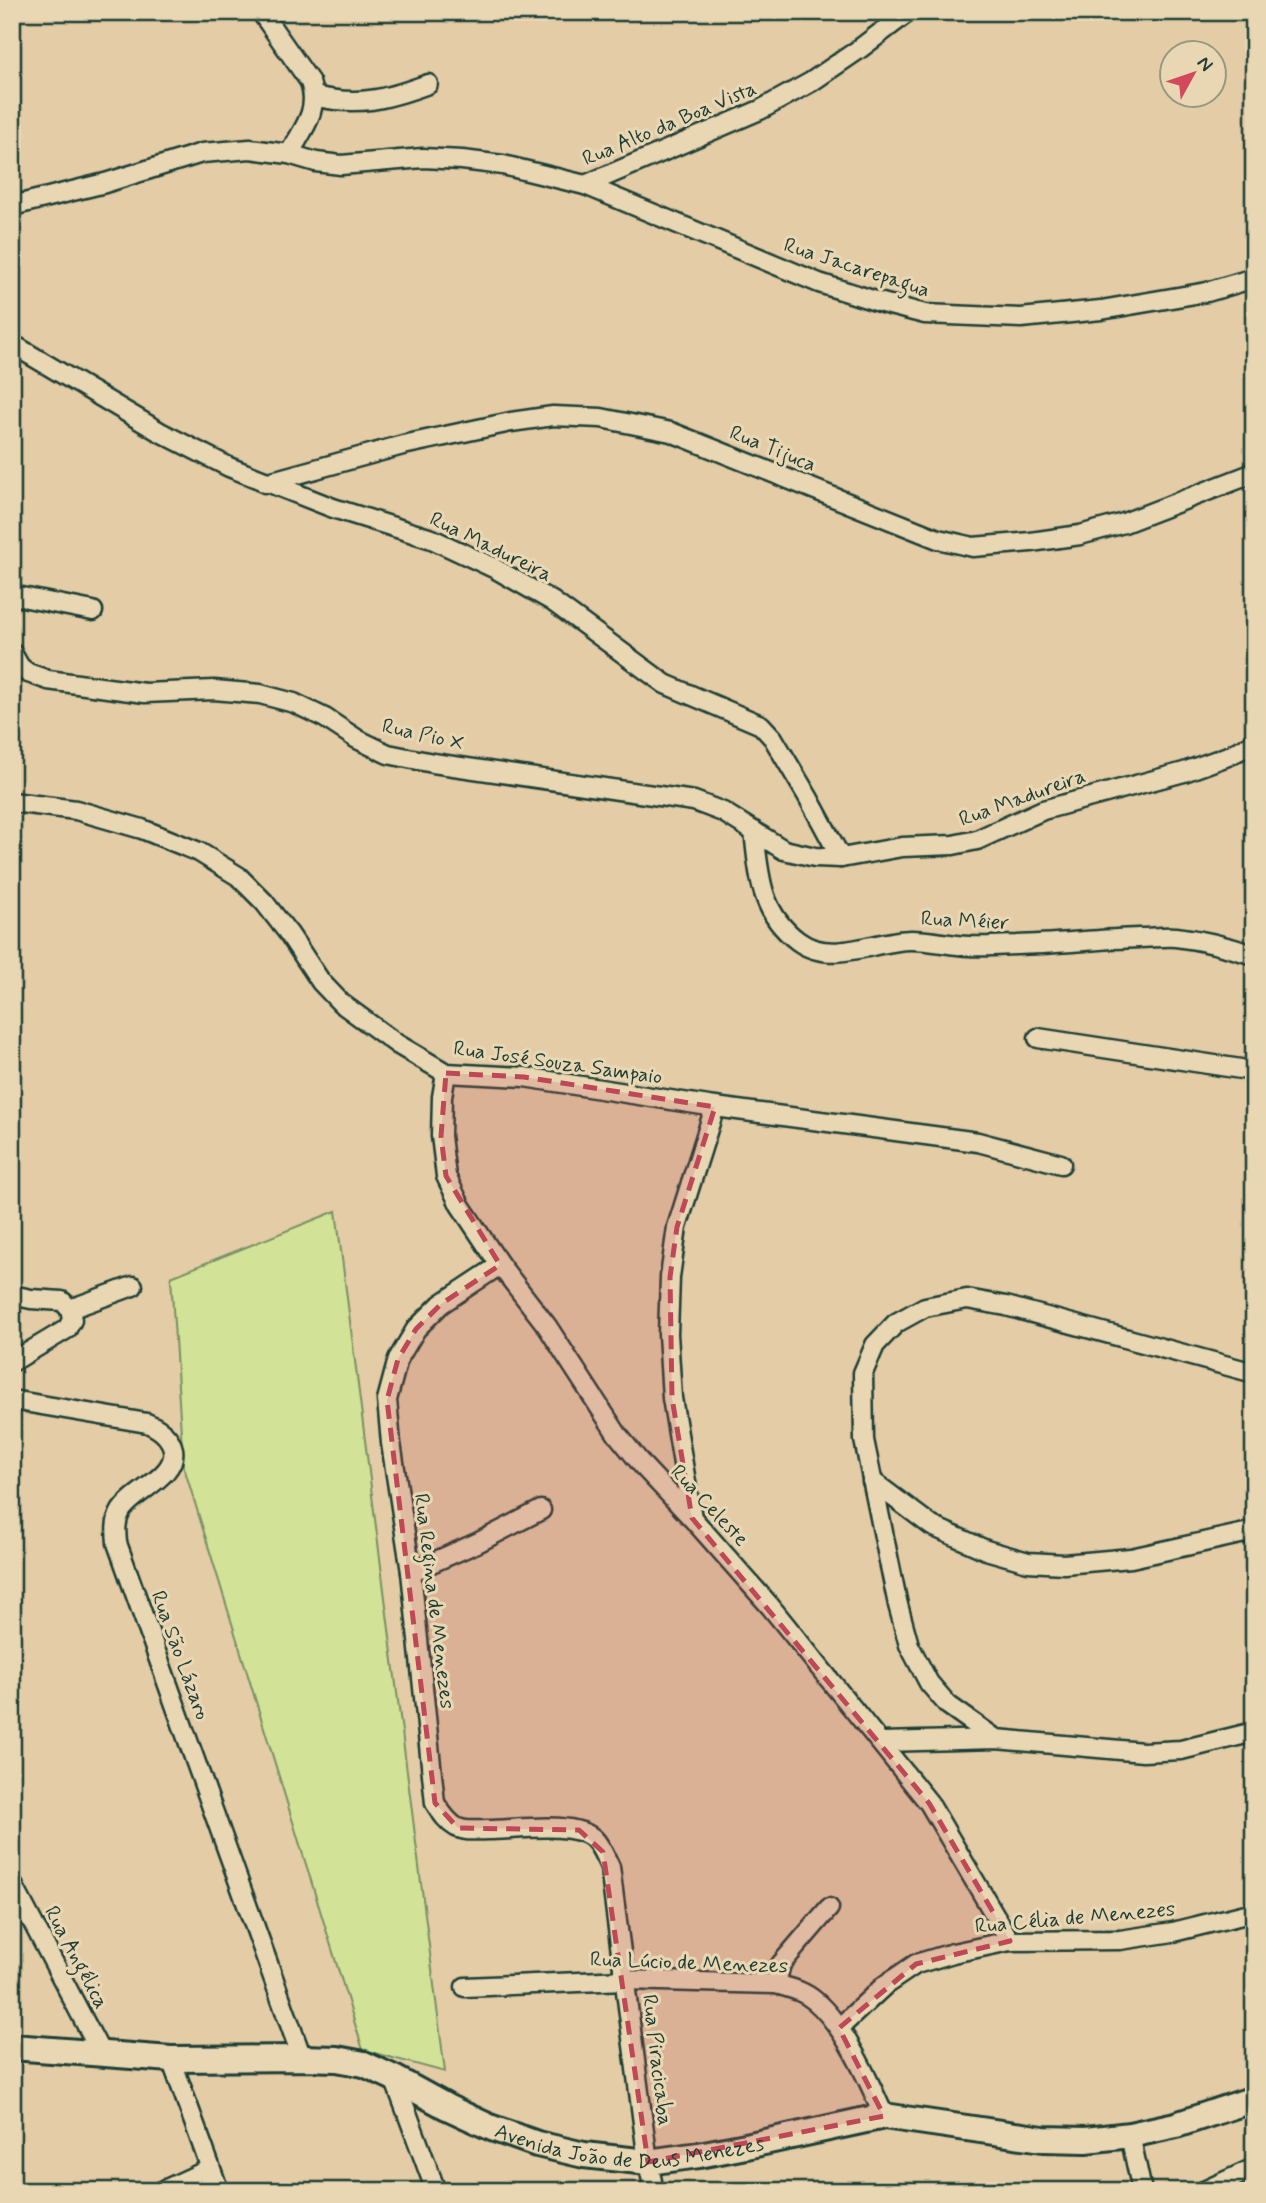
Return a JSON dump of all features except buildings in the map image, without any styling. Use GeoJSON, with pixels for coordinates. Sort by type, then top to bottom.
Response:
{"type":"FeatureCollection","features":[{"type":"Feature","properties":{"kind":"street"},"geometry":{"type":"LineString","coordinates":[[261,12],[310,82],[314,96],[313,111],[289,153]]}},
{"type":"Feature","properties":{"kind":"street","name":"Rua Alto da Boa Vista"},"geometry":{"type":"LineString","coordinates":[[12,206],[105,183],[202,153],[250,149],[289,153],[316,162],[341,165],[423,158],[462,160],[503,165],[585,185],[760,110],[811,82],[908,12]]}},
{"type":"Feature","properties":{"kind":"street"},"geometry":{"type":"LineString","coordinates":[[314,96],[335,101],[378,100],[428,84]]}},
{"type":"Feature","properties":{"kind":"street","name":"Rua Jacarepagua"},"geometry":{"type":"LineString","coordinates":[[585,185],[819,283],[925,314],[1021,318],[1101,310],[1207,292],[1254,278]]}},
{"type":"Feature","properties":{"kind":"street","name":"Rua Madureira"},"geometry":{"type":"LineString","coordinates":[[12,344],[160,432],[229,467],[333,508],[432,539],[494,568],[552,601],[665,684],[761,725],[773,738],[841,858]]}},
{"type":"Feature","properties":{"kind":"street","name":"Rua Tijuca"},"geometry":{"type":"LineString","coordinates":[[265,483],[403,445],[511,422],[553,416],[601,418],[671,432],[938,540],[973,547],[1010,545],[1080,535],[1124,523],[1254,473]]}},
{"type":"Feature","properties":{"kind":"street"},"geometry":{"type":"LineString","coordinates":[[12,595],[93,611]]}},
{"type":"Feature","properties":{"kind":"street","name":"Rua Pio X"},"geometry":{"type":"LineString","coordinates":[[12,653],[20,667],[48,680],[145,693],[214,690],[260,694],[294,703],[388,754],[694,801],[723,812],[754,831]]}},
{"type":"Feature","properties":{"kind":"street","name":"Rua Madureira"},"geometry":{"type":"LineString","coordinates":[[754,831],[784,850],[815,857],[841,858],[892,848],[953,845],[977,840],[1043,810],[1184,772],[1254,743]]}},
{"type":"Feature","properties":{"kind":"street","name":"Rua José Souza Sampaio"},"geometry":{"type":"LineString","coordinates":[[12,802],[76,810],[142,829],[198,852],[238,876],[264,902],[321,982],[341,1003],[397,1044],[446,1073],[524,1077],[715,1107],[978,1142],[1061,1164]]}},
{"type":"Feature","properties":{"kind":"street","name":"Rua Méier"},"geometry":{"type":"LineString","coordinates":[[754,831],[763,895],[779,923],[798,942],[814,949],[839,953],[882,942],[909,940],[969,946],[1175,937],[1235,948],[1254,955]]}},
{"type":"Feature","properties":{"kind":"street"},"geometry":{"type":"LineString","coordinates":[[1038,1038],[1254,1071]]}},
{"type":"Feature","properties":{"kind":"street","name":"Rua Celeste"},"geometry":{"type":"LineString","coordinates":[[446,1073],[441,1136],[446,1176],[460,1205],[500,1265],[547,1326],[617,1434],[770,1606],[929,1803],[1010,1941]]}},
{"type":"Feature","properties":{"kind":"street"},"geometry":{"type":"LineString","coordinates":[[692,1518],[672,1398],[668,1334],[670,1277],[677,1227],[715,1107]]}},
{"type":"Feature","properties":{"kind":"street","name":"Rua Regina de Menezes"},"geometry":{"type":"LineString","coordinates":[[500,1265],[441,1304],[416,1329],[398,1359],[387,1400],[411,1572],[435,1802],[444,1817],[458,1828],[579,1830],[593,1838],[603,1852]]}},
{"type":"Feature","properties":{"kind":"street"},"geometry":{"type":"LineString","coordinates":[[70,1309],[133,1286]]}},
{"type":"Feature","properties":{"kind":"street"},"geometry":{"type":"LineString","coordinates":[[12,1295],[62,1301],[70,1309],[72,1320],[67,1329],[12,1362]]}},
{"type":"Feature","properties":{"kind":"street"},"geometry":{"type":"LineString","coordinates":[[996,1739],[948,1705],[929,1683],[909,1645],[898,1605],[864,1440],[863,1373],[875,1345],[896,1323],[925,1307],[967,1298],[1006,1306],[1254,1373]]}},
{"type":"Feature","properties":{"kind":"street","name":"Rua São Lázaro"},"geometry":{"type":"LineString","coordinates":[[12,1400],[147,1423],[159,1428],[171,1441],[174,1455],[167,1470],[128,1502],[120,1513],[116,1526],[117,1543],[302,2058]]}},
{"type":"Feature","properties":{"kind":"street"},"geometry":{"type":"LineString","coordinates":[[873,1480],[932,1526],[986,1550],[1028,1562],[1064,1564],[1131,1558],[1254,1531]]}},
{"type":"Feature","properties":{"kind":"street"},"geometry":{"type":"LineString","coordinates":[[411,1572],[479,1542],[541,1510]]}},
{"type":"Feature","properties":{"kind":"street"},"geometry":{"type":"LineString","coordinates":[[882,1742],[996,1739],[1143,1752],[1181,1750],[1254,1732]]}},
{"type":"Feature","properties":{"kind":"street","name":"Rua Piracicaba"},"geometry":{"type":"LineString","coordinates":[[603,1852],[610,1867],[654,2191]]}},
{"type":"Feature","properties":{"kind":"street","name":"Rua Angélica"},"geometry":{"type":"LineString","coordinates":[[12,1882],[101,2053]]}},
{"type":"Feature","properties":{"kind":"street"},"geometry":{"type":"LineString","coordinates":[[776,1984],[781,1964],[829,1908]]}},
{"type":"Feature","properties":{"kind":"street","name":"Rua Célia de Menezes"},"geometry":{"type":"LineString","coordinates":[[839,2028],[885,1985],[916,1964],[953,1953],[1010,1941],[1120,1940],[1173,1932],[1254,1912]]}},
{"type":"Feature","properties":{"kind":"street","name":"Rua Lúcio de Menezes"},"geometry":{"type":"LineString","coordinates":[[465,1987],[624,1980],[776,1984],[798,1990],[816,2001],[839,2028],[884,2116]]}},
{"type":"Feature","properties":{"kind":"street","name":"Avenida João de Deus Menezes"},"geometry":{"type":"LineString","coordinates":[[12,2047],[171,2059],[337,2059],[364,2064],[492,2128],[537,2144],[584,2155],[648,2162],[722,2151],[884,2116],[1043,2139],[1086,2140],[1130,2135],[1175,2125],[1254,2099]]}},
{"type":"Feature","properties":{"kind":"street"},"geometry":{"type":"LineString","coordinates":[[171,2059],[219,2191]]}},
{"type":"Feature","properties":{"kind":"street"},"geometry":{"type":"LineString","coordinates":[[394,2077],[436,2191]]}},
{"type":"Feature","properties":{"kind":"street"},"geometry":{"type":"LineString","coordinates":[[1130,2135],[1142,2191]]}},
{"type":"Feature","properties":{"kind":"street"},"geometry":{"type":"LineString","coordinates":[[1204,2191],[1254,2168]]}},
{"type":"Feature","properties":{"kind":"street"},"geometry":{"type":"LineString","coordinates":[[162,2191],[210,2169]]}},
{"type":"Feature","properties":{"kind":"highlighted area"},"geometry":{"type":"Polygon","coordinates":[[[446,1073],[524,1077],[715,1107],[677,1227],[670,1277],[672,1398],[692,1518],[929,1803],[1010,1941],[916,1964],[839,2028],[884,2116],[648,2162],[603,1852],[579,1830],[458,1828],[435,1803],[387,1400],[398,1359],[416,1329],[441,1304],[500,1265],[446,1176],[441,1136],[446,1073]]]}},
{"type":"Feature","properties":{"kind":"green space"},"geometry":{"type":"Polygon","coordinates":[[[336,1211],[445,2072],[363,2050],[183,1464],[171,1277],[336,1211]]]}}]}
